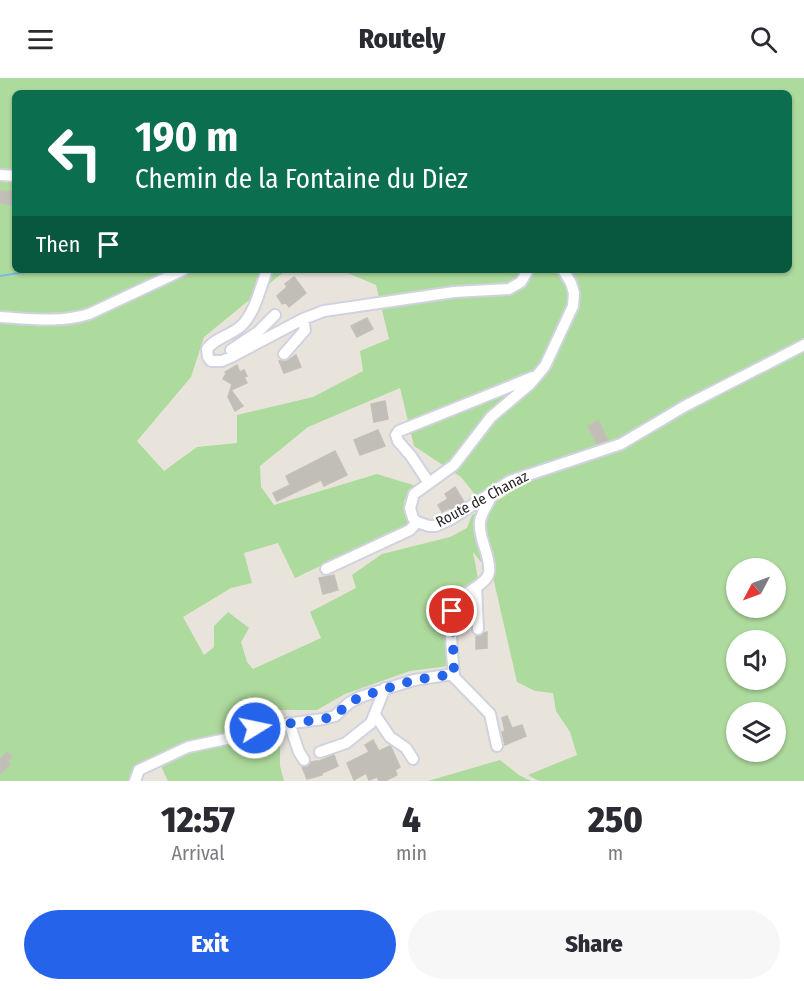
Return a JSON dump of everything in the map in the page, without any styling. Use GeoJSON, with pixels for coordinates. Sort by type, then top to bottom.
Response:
{"type":"FeatureCollection","features":[{"type":"Feature","properties":{"kind":"street"},"geometry":{"type":"LineString","coordinates":[[0,317],[74,319],[177,273]]}},
{"type":"Feature","properties":{"kind":"street"},"geometry":{"type":"LineString","coordinates":[[266,273],[245,321],[233,332],[211,343],[207,348],[211,361],[222,360],[303,319],[324,311],[454,292],[509,289],[521,282],[526,273]]}},
{"type":"Feature","properties":{"kind":"street","name":"Route de Chanaz"},"geometry":{"type":"LineString","coordinates":[[565,273],[574,293],[573,306],[545,366],[539,375],[491,417],[454,465],[414,494],[411,500],[411,513],[417,522],[429,526],[445,522],[524,476],[621,444],[685,406],[804,345]]}},
{"type":"Feature","properties":{"kind":"street"},"geometry":{"type":"LineString","coordinates":[[222,360],[227,353],[258,332],[275,315]]}},
{"type":"Feature","properties":{"kind":"street"},"geometry":{"type":"LineString","coordinates":[[284,354],[305,330],[303,319]]}},
{"type":"Feature","properties":{"kind":"street"},"geometry":{"type":"LineString","coordinates":[[429,483],[398,441],[396,435],[399,432],[539,375]]}},
{"type":"Feature","properties":{"kind":"street"},"geometry":{"type":"LineString","coordinates":[[493,492],[480,520],[480,533],[487,554],[489,571],[487,579],[458,601],[452,611],[455,680],[490,714],[497,746]]}},
{"type":"Feature","properties":{"kind":"street"},"geometry":{"type":"LineString","coordinates":[[326,569],[410,530],[417,522]]}},
{"type":"Feature","properties":{"kind":"street"},"geometry":{"type":"LineString","coordinates":[[476,587],[478,629]]}},
{"type":"Feature","properties":{"kind":"street"},"geometry":{"type":"LineString","coordinates":[[138,775],[188,747],[231,738],[255,728],[312,722],[335,716],[349,703],[385,688],[431,676],[454,674]]}},
{"type":"Feature","properties":{"kind":"street"},"geometry":{"type":"LineString","coordinates":[[320,752],[346,743],[371,723],[385,688]]}},
{"type":"Feature","properties":{"kind":"street"},"geometry":{"type":"LineString","coordinates":[[375,715],[390,737],[406,748],[413,759]]}},
{"type":"Feature","properties":{"kind":"street"},"geometry":{"type":"LineString","coordinates":[[289,723],[304,760]]}},
{"type":"Feature","properties":{"kind":"green space"},"geometry":{"type":"Polygon","coordinates":[[[0,78],[804,78],[804,781],[539,781],[528,775],[577,755],[570,732],[556,711],[553,693],[535,691],[517,682],[493,577],[473,552],[478,579],[443,598],[448,666],[410,671],[345,694],[317,710],[280,710],[280,766],[284,781],[168,781],[160,764],[133,775],[132,781],[0,781],[0,78]],[[12,90],[12,273],[282,273],[204,337],[191,377],[137,441],[164,471],[197,447],[237,443],[237,415],[313,397],[363,371],[360,351],[389,339],[376,285],[348,273],[792,273],[792,90],[12,90]],[[400,388],[308,427],[260,466],[261,487],[274,505],[377,474],[416,486],[404,501],[411,523],[295,578],[278,543],[244,553],[252,583],[231,588],[183,617],[204,655],[214,647],[214,626],[228,612],[249,628],[241,642],[247,662],[253,669],[321,638],[310,612],[356,588],[352,575],[382,554],[450,537],[467,528],[472,515],[507,495],[477,497],[461,477],[414,446],[400,388]]]}},
{"type":"Feature","properties":{"kind":"green space"},"geometry":{"type":"Polygon","coordinates":[[[500,760],[531,781],[428,781],[500,760]]]}},
{"type":"Feature","properties":{"kind":"building"},"geometry":{"type":"Polygon","coordinates":[[[0,191],[12,192],[12,205],[0,203],[0,191]]]}},
{"type":"Feature","properties":{"kind":"building"},"geometry":{"type":"Polygon","coordinates":[[[294,277],[306,293],[289,307],[286,303],[282,304],[277,296],[287,287],[285,284],[294,277]]]}},
{"type":"Feature","properties":{"kind":"building"},"geometry":{"type":"Polygon","coordinates":[[[367,318],[373,329],[357,337],[351,326],[367,318]]]}},
{"type":"Feature","properties":{"kind":"building"},"geometry":{"type":"Polygon","coordinates":[[[296,355],[301,367],[284,373],[279,361],[287,361],[296,355]]]}},
{"type":"Feature","properties":{"kind":"building"},"geometry":{"type":"Polygon","coordinates":[[[237,365],[240,372],[244,370],[247,383],[231,390],[243,406],[235,411],[228,397],[232,384],[223,379],[225,372],[237,365]]]}},
{"type":"Feature","properties":{"kind":"building"},"geometry":{"type":"Polygon","coordinates":[[[385,401],[388,419],[374,422],[371,404],[385,401]]]}},
{"type":"Feature","properties":{"kind":"building"},"geometry":{"type":"Polygon","coordinates":[[[598,420],[608,440],[597,444],[588,426],[598,420]]]}},
{"type":"Feature","properties":{"kind":"building"},"geometry":{"type":"Polygon","coordinates":[[[378,430],[385,446],[360,455],[354,440],[378,430]]]}},
{"type":"Feature","properties":{"kind":"building"},"geometry":{"type":"Polygon","coordinates":[[[335,451],[347,475],[324,486],[321,480],[277,501],[273,493],[290,485],[286,476],[335,451]]]}},
{"type":"Feature","properties":{"kind":"building"},"geometry":{"type":"Polygon","coordinates":[[[455,487],[464,502],[451,510],[450,508],[442,512],[438,505],[448,499],[445,494],[455,487]]]}},
{"type":"Feature","properties":{"kind":"building"},"geometry":{"type":"Polygon","coordinates":[[[334,575],[338,590],[323,594],[319,578],[334,575]]]}},
{"type":"Feature","properties":{"kind":"building"},"geometry":{"type":"Polygon","coordinates":[[[487,632],[487,648],[476,649],[476,636],[487,632]]]}},
{"type":"Feature","properties":{"kind":"building"},"geometry":{"type":"Polygon","coordinates":[[[507,716],[512,728],[522,725],[526,736],[505,745],[502,718],[507,716]]]}},
{"type":"Feature","properties":{"kind":"building"},"geometry":{"type":"Polygon","coordinates":[[[373,740],[379,751],[391,747],[400,767],[395,770],[397,775],[385,781],[379,781],[377,777],[369,780],[366,773],[354,780],[347,763],[369,752],[365,745],[373,740]]]}},
{"type":"Feature","properties":{"kind":"building"},"geometry":{"type":"Polygon","coordinates":[[[7,752],[12,757],[7,762],[10,764],[0,774],[0,759],[7,752]]]}},
{"type":"Feature","properties":{"kind":"building"},"geometry":{"type":"Polygon","coordinates":[[[334,755],[338,766],[322,775],[307,779],[302,767],[334,755]]]}},
{"type":"Feature","properties":{"kind":"waterway"},"geometry":{"type":"LineString","coordinates":[[0,276],[19,273]]}},
{"type":"Feature","properties":{"kind":"route"},"geometry":{"type":"LineString","coordinates":[[255,728],[312,722],[335,716],[349,703],[360,697],[414,680],[454,674],[452,611]]}}]}
